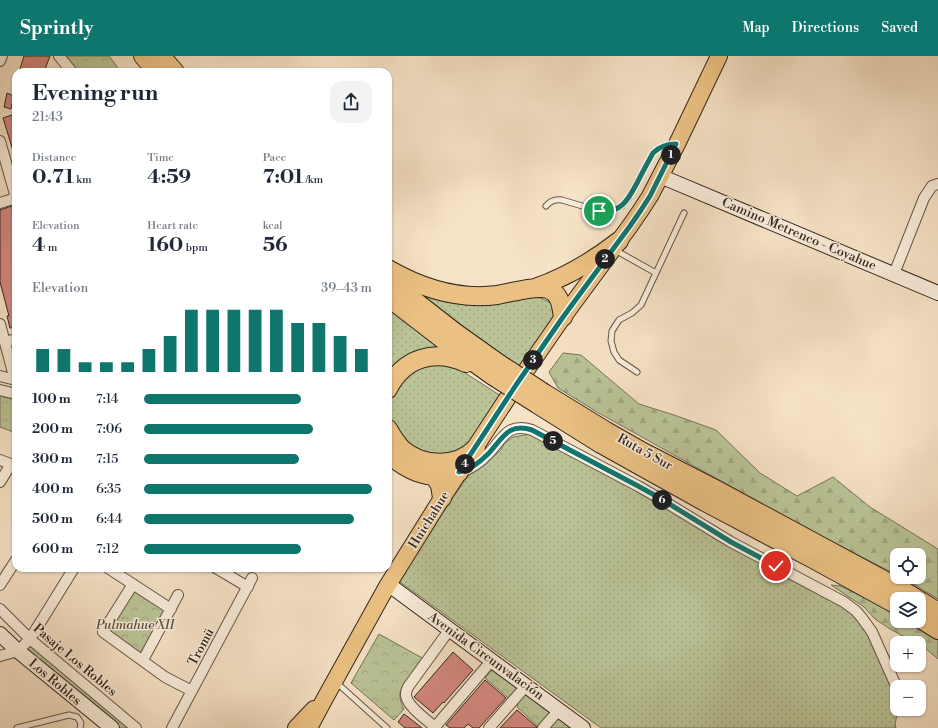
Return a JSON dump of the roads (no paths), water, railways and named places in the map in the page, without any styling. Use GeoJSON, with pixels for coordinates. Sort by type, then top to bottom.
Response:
{"type":"FeatureCollection","features":[{"type":"Feature","properties":{"kind":"highway"},"geometry":{"type":"LineString","coordinates":[[143,56],[154,68]]}},
{"type":"Feature","properties":{"kind":"highway"},"geometry":{"type":"LineString","coordinates":[[161,56],[172,68]]}},
{"type":"Feature","properties":{"kind":"highway"},"geometry":{"type":"LineString","coordinates":[[535,288],[575,271],[616,245]]}},
{"type":"Feature","properties":{"kind":"highway"},"geometry":{"type":"LineString","coordinates":[[392,271],[422,286],[458,295],[495,295],[535,288],[546,288],[554,292],[557,296],[561,303],[563,317]]}},
{"type":"Feature","properties":{"kind":"highway","name":"Ruta 5 Sur"},"geometry":{"type":"LineString","coordinates":[[392,283],[440,321],[497,370]]}},
{"type":"Feature","properties":{"kind":"highway","name":"Ruta 5 Sur"},"geometry":{"type":"LineString","coordinates":[[392,301],[447,343],[497,370],[541,399],[601,444],[890,601]]}},
{"type":"Feature","properties":{"kind":"highway"},"geometry":{"type":"LineString","coordinates":[[392,382],[395,376],[406,366],[428,357],[442,356],[457,359],[472,365],[497,370]]}},
{"type":"Feature","properties":{"kind":"highway","name":"Ruta 5 Sur"},"geometry":{"type":"LineString","coordinates":[[541,399],[600,427],[642,452],[717,490],[906,592]]}},
{"type":"Feature","properties":{"kind":"highway"},"geometry":{"type":"LineString","coordinates":[[392,436],[402,449],[416,458],[431,462],[452,462],[463,458],[476,448]]}},
{"type":"Feature","properties":{"kind":"highway"},"geometry":{"type":"LineString","coordinates":[[392,457],[397,462],[410,469],[434,476],[459,472]]}},
{"type":"Feature","properties":{"kind":"highway"},"geometry":{"type":"LineString","coordinates":[[434,476],[440,485],[442,498]]}},
{"type":"Feature","properties":{"kind":"highway","name":"Ruta 5 Sur"},"geometry":{"type":"LineString","coordinates":[[926,605],[938,612]]}},
{"type":"Feature","properties":{"kind":"highway"},"geometry":{"type":"LineString","coordinates":[[926,622],[938,630]]}},
{"type":"Feature","properties":{"kind":"main road","name":"Huichahue"},"geometry":{"type":"LineString","coordinates":[[310,728],[334,680],[388,584],[442,498],[516,385],[563,317],[641,210],[660,176],[719,56]]}},
{"type":"Feature","properties":{"kind":"main road","name":"Huichahue"},"geometry":{"type":"LineString","coordinates":[[296,728],[310,712],[324,700]]}},
{"type":"Feature","properties":{"kind":"street"},"geometry":{"type":"LineString","coordinates":[[0,61],[2,56]]}},
{"type":"Feature","properties":{"kind":"street"},"geometry":{"type":"LineString","coordinates":[[0,141],[12,184]]}},
{"type":"Feature","properties":{"kind":"street","name":"Camino Metrenco - Coyahue"},"geometry":{"type":"LineString","coordinates":[[660,176],[938,293]]}},
{"type":"Feature","properties":{"kind":"street"},"geometry":{"type":"LineString","coordinates":[[894,274],[924,198],[932,186],[938,184]]}},
{"type":"Feature","properties":{"kind":"street"},"geometry":{"type":"LineString","coordinates":[[0,202],[12,199]]}},
{"type":"Feature","properties":{"kind":"street"},"geometry":{"type":"LineString","coordinates":[[0,324],[12,366]]}},
{"type":"Feature","properties":{"kind":"street"},"geometry":{"type":"LineString","coordinates":[[5,342],[12,340]]}},
{"type":"Feature","properties":{"kind":"street"},"geometry":{"type":"LineString","coordinates":[[0,376],[12,379]]}},
{"type":"Feature","properties":{"kind":"street"},"geometry":{"type":"LineString","coordinates":[[0,390],[12,393]]}},
{"type":"Feature","properties":{"kind":"street"},"geometry":{"type":"LineString","coordinates":[[459,472],[469,469],[481,461],[506,433],[517,428],[532,430],[658,497],[731,542],[844,602],[859,614],[870,628],[893,680]]}},
{"type":"Feature","properties":{"kind":"street"},"geometry":{"type":"LineString","coordinates":[[0,460],[12,464]]}},
{"type":"Feature","properties":{"kind":"street"},"geometry":{"type":"LineString","coordinates":[[0,482],[12,467]]}},
{"type":"Feature","properties":{"kind":"street"},"geometry":{"type":"LineString","coordinates":[[0,585],[12,566]]}},
{"type":"Feature","properties":{"kind":"street"},"geometry":{"type":"LineString","coordinates":[[0,656],[18,651],[30,639],[72,572]]}},
{"type":"Feature","properties":{"kind":"street"},"geometry":{"type":"LineString","coordinates":[[114,572],[170,609]]}},
{"type":"Feature","properties":{"kind":"street","name":"Tromü"},"geometry":{"type":"LineString","coordinates":[[172,728],[250,582],[226,572]]}},
{"type":"Feature","properties":{"kind":"street"},"geometry":{"type":"LineString","coordinates":[[133,584],[103,632],[165,677],[192,691]]}},
{"type":"Feature","properties":{"kind":"street","name":"Avenida Circunvalación"},"geometry":{"type":"LineString","coordinates":[[388,584],[583,728]]}},
{"type":"Feature","properties":{"kind":"street"},"geometry":{"type":"LineString","coordinates":[[143,660],[178,595]]}},
{"type":"Feature","properties":{"kind":"street","name":"Pasaje Los Robles"},"geometry":{"type":"LineString","coordinates":[[0,609],[30,639],[136,728]]}},
{"type":"Feature","properties":{"kind":"street"},"geometry":{"type":"LineString","coordinates":[[450,630],[408,687],[406,692],[408,702],[436,728],[492,660]]}},
{"type":"Feature","properties":{"kind":"street","name":"Los Robles"},"geometry":{"type":"LineString","coordinates":[[0,634],[83,713],[112,728]]}},
{"type":"Feature","properties":{"kind":"street"},"geometry":{"type":"LineString","coordinates":[[489,728],[526,686]]}},
{"type":"Feature","properties":{"kind":"street"},"geometry":{"type":"LineString","coordinates":[[543,728],[559,710]]}},
{"type":"Feature","properties":{"kind":"lane"},"geometry":{"type":"LineString","coordinates":[[546,206],[551,202],[562,200],[604,211],[618,208],[628,199],[653,153],[664,146],[676,144]]}},
{"type":"Feature","properties":{"kind":"lane"},"geometry":{"type":"LineString","coordinates":[[637,372],[619,360],[614,352],[611,341],[612,331],[619,320],[632,313],[641,305],[684,213]]}},
{"type":"Feature","properties":{"kind":"lane"},"geometry":{"type":"LineString","coordinates":[[616,245],[656,273]]}},
{"type":"Feature","properties":{"kind":"lane"},"geometry":{"type":"LineString","coordinates":[[334,680],[387,728]]}},
{"type":"Feature","properties":{"kind":"lane"},"geometry":{"type":"LineString","coordinates":[[17,728],[83,713],[80,728]]}},
{"type":"Feature","properties":{"kind":"park label","name":"Pulmahue XII"},"geometry":{"type":"Point","coordinates":[135,625]}}]}
